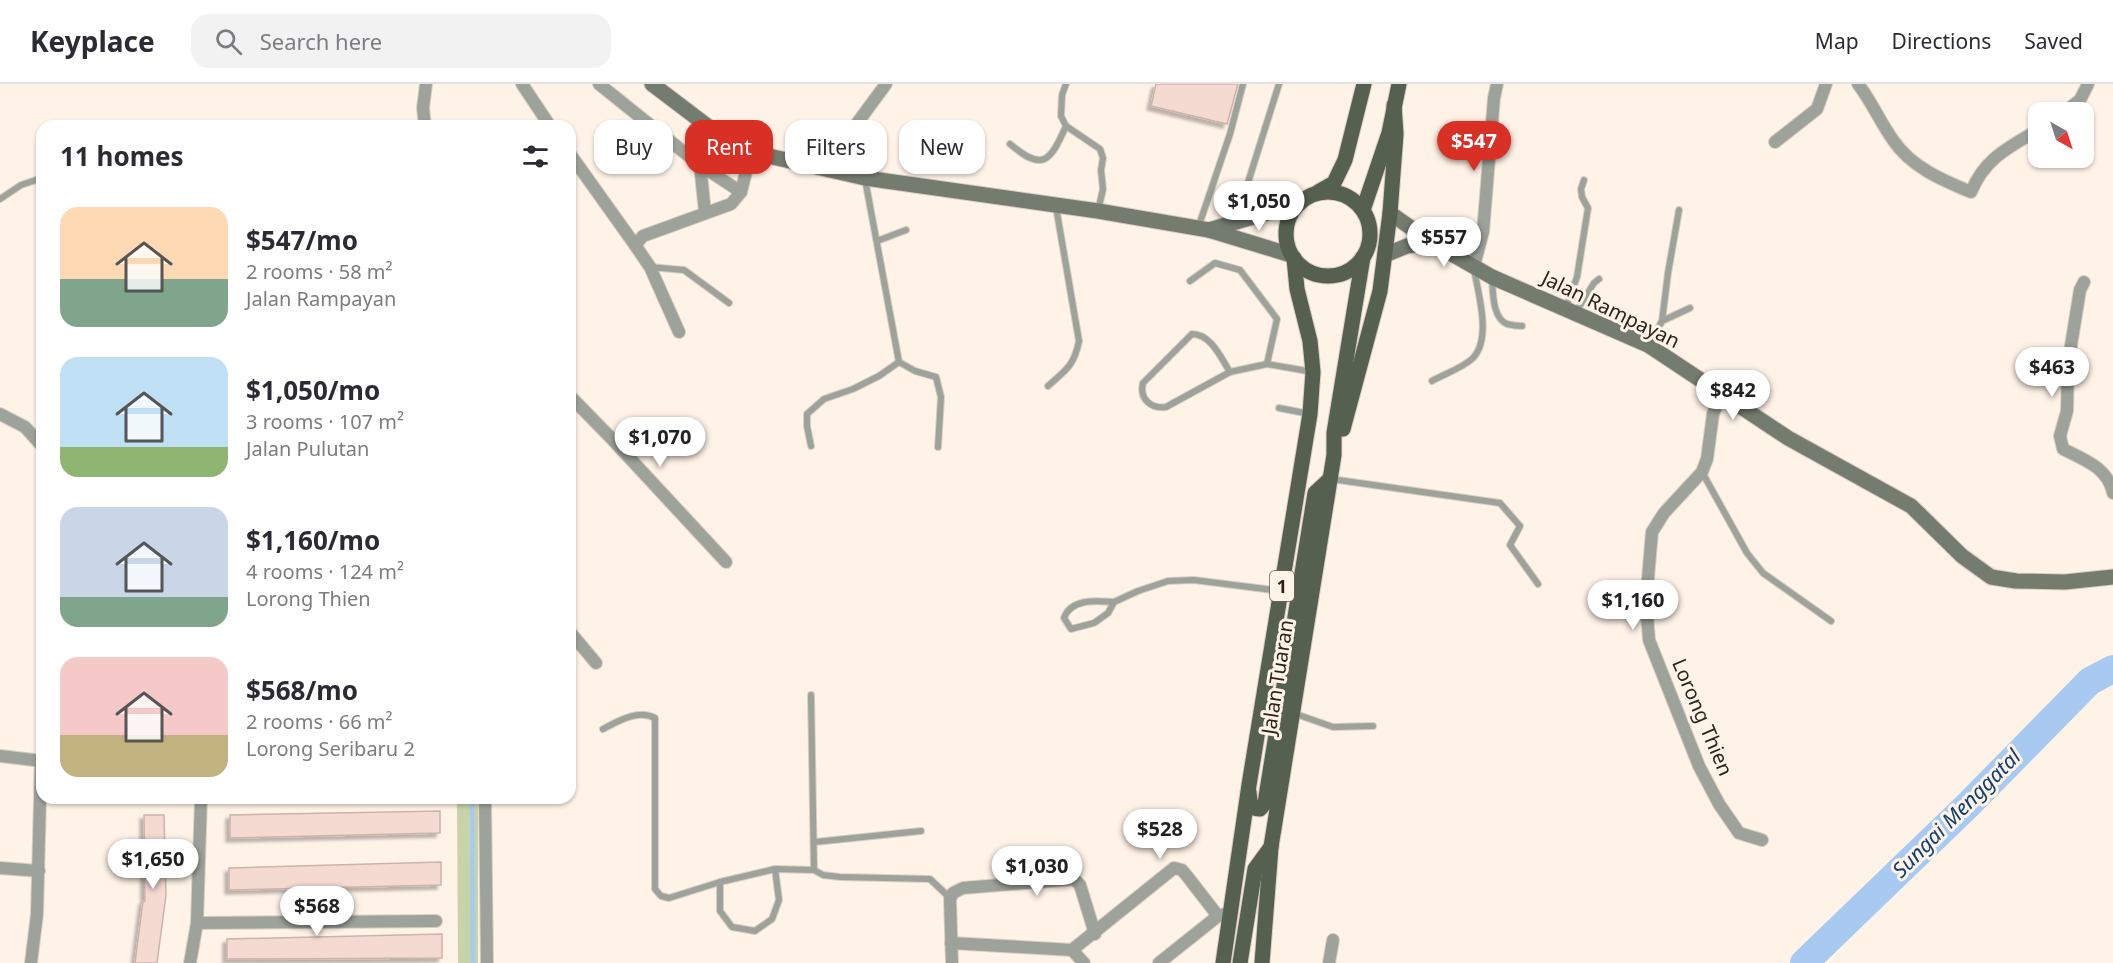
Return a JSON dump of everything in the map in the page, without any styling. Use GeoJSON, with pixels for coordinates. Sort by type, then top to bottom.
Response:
{"type":"FeatureCollection","features":[{"type":"Feature","properties":{"kind":"main road"},"geometry":{"type":"LineString","coordinates":[[1304,200],[1334,183],[1345,160],[1364,84]]}},
{"type":"Feature","properties":{"kind":"main road"},"geometry":{"type":"LineString","coordinates":[[1304,200],[1323,192],[1338,193],[1352,199],[1363,210],[1389,133],[1399,84]]}},
{"type":"Feature","properties":{"kind":"main road"},"geometry":{"type":"LineString","coordinates":[[1334,456],[1380,291],[1390,213],[1396,134],[1394,105]]}},
{"type":"Feature","properties":{"kind":"main road","name":"1"},"geometry":{"type":"LineString","coordinates":[[1292,256],[1287,246],[1287,227],[1293,210],[1304,200]]}},
{"type":"Feature","properties":{"kind":"main road","name":"1"},"geometry":{"type":"LineString","coordinates":[[1363,210],[1368,220],[1370,236],[1363,257]]}},
{"type":"Feature","properties":{"kind":"main road"},"geometry":{"type":"LineString","coordinates":[[1292,256],[1309,271],[1328,276],[1348,271],[1363,257]]}},
{"type":"Feature","properties":{"kind":"main road","name":"Jalan Tuaran"},"geometry":{"type":"LineString","coordinates":[[1223,963],[1223,915],[1249,785],[1310,414],[1313,372],[1310,341],[1297,289],[1292,256]]}},
{"type":"Feature","properties":{"kind":"main road","name":"Jalan Tuaran"},"geometry":{"type":"LineString","coordinates":[[1262,963],[1271,847],[1334,456],[1334,433],[1363,257]]}},
{"type":"Feature","properties":{"kind":"main road"},"geometry":{"type":"LineString","coordinates":[[1249,785],[1251,804],[1256,809],[1260,809],[1265,803],[1315,493],[1330,479]]}},
{"type":"Feature","properties":{"kind":"main road"},"geometry":{"type":"LineString","coordinates":[[1240,963],[1255,869],[1271,847]]}},
{"type":"Feature","properties":{"kind":"street"},"geometry":{"type":"LineString","coordinates":[[424,120],[423,108],[426,84]]}},
{"type":"Feature","properties":{"kind":"street"},"geometry":{"type":"LineString","coordinates":[[522,84],[546,120]]}},
{"type":"Feature","properties":{"kind":"street"},"geometry":{"type":"LineString","coordinates":[[599,84],[685,153]]}},
{"type":"Feature","properties":{"kind":"street"},"geometry":{"type":"LineString","coordinates":[[652,84],[699,120]]}},
{"type":"Feature","properties":{"kind":"street"},"geometry":{"type":"LineString","coordinates":[[859,120],[886,84]]}},
{"type":"Feature","properties":{"kind":"street"},"geometry":{"type":"LineString","coordinates":[[1474,266],[1483,232],[1497,84]]}},
{"type":"Feature","properties":{"kind":"street"},"geometry":{"type":"LineString","coordinates":[[1775,142],[1816,109],[1826,84]]}},
{"type":"Feature","properties":{"kind":"street"},"geometry":{"type":"LineString","coordinates":[[1858,84],[1874,106],[1893,141],[1909,160],[1971,192],[1981,171],[1995,156],[2028,136]]}},
{"type":"Feature","properties":{"kind":"street"},"geometry":{"type":"LineString","coordinates":[[2077,102],[2088,84]]}},
{"type":"Feature","properties":{"kind":"street"},"geometry":{"type":"LineString","coordinates":[[576,162],[650,267],[679,332]]}},
{"type":"Feature","properties":{"kind":"street"},"geometry":{"type":"LineString","coordinates":[[701,174],[705,212]]}},
{"type":"Feature","properties":{"kind":"street"},"geometry":{"type":"LineString","coordinates":[[714,174],[741,192]]}},
{"type":"Feature","properties":{"kind":"street"},"geometry":{"type":"LineString","coordinates":[[636,245],[642,236],[731,204],[741,192],[746,174]]}},
{"type":"Feature","properties":{"kind":"street"},"geometry":{"type":"LineString","coordinates":[[849,174],[1098,211],[1204,230],[1292,256]]}},
{"type":"Feature","properties":{"kind":"street"},"geometry":{"type":"LineString","coordinates":[[1204,230],[1304,200]]}},
{"type":"Feature","properties":{"kind":"street","name":"Jalan Rampayan"},"geometry":{"type":"LineString","coordinates":[[1390,213],[1431,242],[1492,277],[1648,345],[1788,438],[1911,506],[1962,556],[1991,577],[2025,582],[2065,582],[2113,577]]}},
{"type":"Feature","properties":{"kind":"street"},"geometry":{"type":"LineString","coordinates":[[1385,255],[1407,246],[1431,242]]}},
{"type":"Feature","properties":{"kind":"street"},"geometry":{"type":"LineString","coordinates":[[2084,282],[2080,290],[2068,364],[2067,411],[2060,436],[2063,449],[2084,459],[2106,475],[2111,481],[2113,493]]}},
{"type":"Feature","properties":{"kind":"street","name":"Lorong Thien"},"geometry":{"type":"LineString","coordinates":[[1722,393],[1713,414],[1707,459],[1702,472],[1664,513],[1652,532],[1646,601],[1649,640],[1699,766],[1719,804],[1739,833],[1762,840]]}},
{"type":"Feature","properties":{"kind":"street"},"geometry":{"type":"LineString","coordinates":[[576,402],[726,562]]}},
{"type":"Feature","properties":{"kind":"street"},"geometry":{"type":"LineString","coordinates":[[0,414],[25,427],[36,439]]}},
{"type":"Feature","properties":{"kind":"street"},"geometry":{"type":"LineString","coordinates":[[576,639],[596,663]]}},
{"type":"Feature","properties":{"kind":"street"},"geometry":{"type":"LineString","coordinates":[[0,756],[36,760]]}},
{"type":"Feature","properties":{"kind":"street"},"geometry":{"type":"LineString","coordinates":[[31,963],[37,914],[40,804]]}},
{"type":"Feature","properties":{"kind":"street"},"geometry":{"type":"LineString","coordinates":[[190,963],[197,923],[201,804]]}},
{"type":"Feature","properties":{"kind":"street"},"geometry":{"type":"LineString","coordinates":[[485,804],[487,963]]}},
{"type":"Feature","properties":{"kind":"street"},"geometry":{"type":"LineString","coordinates":[[0,868],[39,871]]}},
{"type":"Feature","properties":{"kind":"street"},"geometry":{"type":"LineString","coordinates":[[951,943],[1072,950],[1095,934],[1174,868],[1182,870],[1223,915],[1159,963]]}},
{"type":"Feature","properties":{"kind":"street"},"geometry":{"type":"LineString","coordinates":[[952,963],[950,899],[953,893],[963,888],[1074,879],[1080,885],[1095,934]]}},
{"type":"Feature","properties":{"kind":"street"},"geometry":{"type":"LineString","coordinates":[[197,923],[436,921]]}},
{"type":"Feature","properties":{"kind":"street"},"geometry":{"type":"LineString","coordinates":[[1329,963],[1333,940]]}},
{"type":"Feature","properties":{"kind":"street"},"geometry":{"type":"LineString","coordinates":[[1072,950],[1084,963]]}},
{"type":"Feature","properties":{"kind":"lane"},"geometry":{"type":"LineString","coordinates":[[1066,84],[1062,94],[1060,116],[1066,126],[1100,149],[1103,158],[1101,170],[1103,189],[1098,211]]}},
{"type":"Feature","properties":{"kind":"lane"},"geometry":{"type":"LineString","coordinates":[[1204,230],[1243,84]]}},
{"type":"Feature","properties":{"kind":"lane"},"geometry":{"type":"LineString","coordinates":[[1245,192],[1279,84]]}},
{"type":"Feature","properties":{"kind":"lane"},"geometry":{"type":"LineString","coordinates":[[1010,144],[1025,157],[1035,161],[1053,153],[1066,126]]}},
{"type":"Feature","properties":{"kind":"lane"},"geometry":{"type":"LineString","coordinates":[[865,178],[899,362]]}},
{"type":"Feature","properties":{"kind":"lane"},"geometry":{"type":"LineString","coordinates":[[0,199],[21,185],[36,180]]}},
{"type":"Feature","properties":{"kind":"lane"},"geometry":{"type":"LineString","coordinates":[[1571,310],[1588,208],[1582,197],[1581,189],[1584,180]]}},
{"type":"Feature","properties":{"kind":"lane"},"geometry":{"type":"LineString","coordinates":[[1048,386],[1069,367],[1076,357],[1079,341],[1056,206]]}},
{"type":"Feature","properties":{"kind":"lane"},"geometry":{"type":"LineString","coordinates":[[1648,345],[1662,321],[1679,210]]}},
{"type":"Feature","properties":{"kind":"lane"},"geometry":{"type":"LineString","coordinates":[[877,241],[906,230]]}},
{"type":"Feature","properties":{"kind":"lane"},"geometry":{"type":"LineString","coordinates":[[1190,281],[1215,264],[1240,270],[1277,319],[1266,364]]}},
{"type":"Feature","properties":{"kind":"lane"},"geometry":{"type":"LineString","coordinates":[[1432,381],[1473,359],[1480,347],[1483,336],[1482,315],[1474,266]]}},
{"type":"Feature","properties":{"kind":"lane"},"geometry":{"type":"LineString","coordinates":[[650,267],[684,270],[729,303]]}},
{"type":"Feature","properties":{"kind":"lane"},"geometry":{"type":"LineString","coordinates":[[1492,277],[1498,316],[1505,323],[1522,327]]}},
{"type":"Feature","properties":{"kind":"lane"},"geometry":{"type":"LineString","coordinates":[[1571,310],[1599,279]]}},
{"type":"Feature","properties":{"kind":"lane"},"geometry":{"type":"LineString","coordinates":[[1662,321],[1690,308]]}},
{"type":"Feature","properties":{"kind":"lane"},"geometry":{"type":"LineString","coordinates":[[1230,372],[1209,340],[1202,334],[1192,334],[1143,383],[1142,393],[1152,407],[1166,407],[1230,372],[1266,364],[1313,372]]}},
{"type":"Feature","properties":{"kind":"lane"},"geometry":{"type":"LineString","coordinates":[[811,446],[807,414],[825,399],[879,376],[899,362]]}},
{"type":"Feature","properties":{"kind":"lane"},"geometry":{"type":"LineString","coordinates":[[899,362],[936,377],[941,397],[938,447]]}},
{"type":"Feature","properties":{"kind":"lane"},"geometry":{"type":"LineString","coordinates":[[1279,408],[1310,414]]}},
{"type":"Feature","properties":{"kind":"lane"},"geometry":{"type":"LineString","coordinates":[[1702,472],[1747,553],[1763,573],[1831,621]]}},
{"type":"Feature","properties":{"kind":"lane"},"geometry":{"type":"LineString","coordinates":[[1330,479],[1500,503],[1520,526],[1510,545],[1538,584]]}},
{"type":"Feature","properties":{"kind":"lane"},"geometry":{"type":"LineString","coordinates":[[1114,602],[1108,613],[1094,623],[1079,628],[1071,629],[1064,618],[1066,611],[1090,600],[1114,602],[1168,581],[1204,581],[1281,591]]}},
{"type":"Feature","properties":{"kind":"lane"},"geometry":{"type":"LineString","coordinates":[[811,695],[814,870]]}},
{"type":"Feature","properties":{"kind":"lane"},"geometry":{"type":"LineString","coordinates":[[1293,712],[1333,727],[1373,726]]}},
{"type":"Feature","properties":{"kind":"lane"},"geometry":{"type":"LineString","coordinates":[[603,729],[623,718],[649,714],[655,718],[655,889],[661,896],[669,897],[775,869],[814,870],[823,875],[840,877],[930,879],[950,899]]}},
{"type":"Feature","properties":{"kind":"lane"},"geometry":{"type":"LineString","coordinates":[[815,842],[921,831]]}},
{"type":"Feature","properties":{"kind":"lane"},"geometry":{"type":"LineString","coordinates":[[720,882],[720,911],[732,927],[755,931],[772,919],[779,900],[775,869]]}},
{"type":"Feature","properties":{"kind":"green space"},"geometry":{"type":"Polygon","coordinates":[[[457,804],[478,804],[478,963],[458,963],[457,804]]]}},
{"type":"Feature","properties":{"kind":"building"},"geometry":{"type":"Polygon","coordinates":[[[1156,84],[1238,84],[1227,124],[1151,106],[1156,84]]]}},
{"type":"Feature","properties":{"kind":"building"},"geometry":{"type":"Polygon","coordinates":[[[440,811],[440,833],[230,838],[230,815],[440,811]]]}},
{"type":"Feature","properties":{"kind":"building"},"geometry":{"type":"Polygon","coordinates":[[[144,815],[164,815],[166,895],[157,963],[135,963],[143,901],[145,901],[144,815]]]}},
{"type":"Feature","properties":{"kind":"building"},"geometry":{"type":"Polygon","coordinates":[[[441,862],[441,885],[229,890],[229,868],[441,862]]]}},
{"type":"Feature","properties":{"kind":"building"},"geometry":{"type":"Polygon","coordinates":[[[442,934],[442,958],[227,959],[227,939],[442,934]]]}},
{"type":"Feature","properties":{"kind":"waterway","name":"Sungai Menggatal"},"geometry":{"type":"LineString","coordinates":[[1804,963],[1967,806],[2090,681],[2113,669]]}},
{"type":"Feature","properties":{"kind":"waterway"},"geometry":{"type":"LineString","coordinates":[[472,804],[473,963]]}}]}
